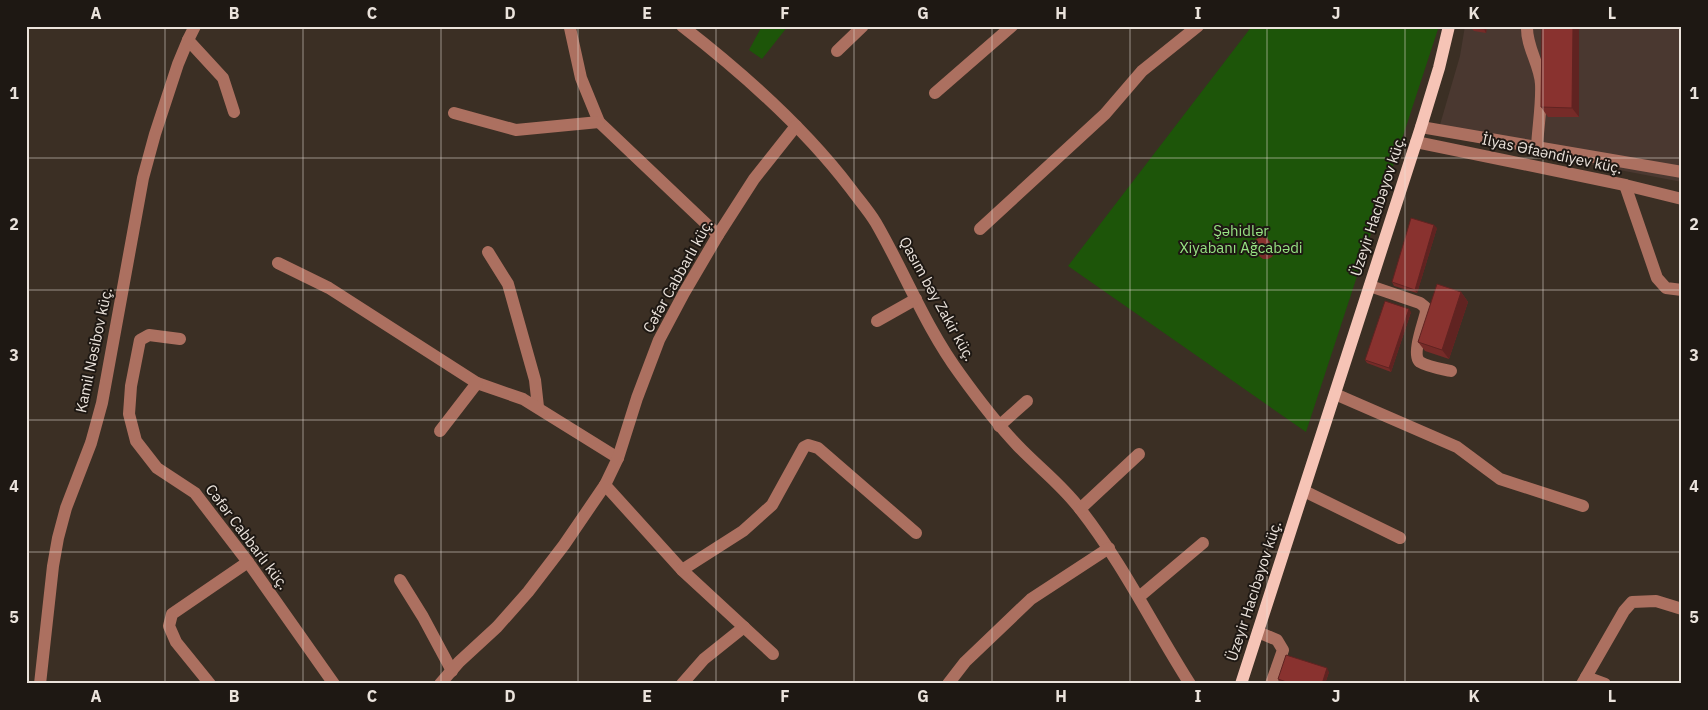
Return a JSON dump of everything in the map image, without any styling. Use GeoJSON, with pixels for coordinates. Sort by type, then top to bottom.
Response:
{"type":"FeatureCollection","features":[{"type":"Feature","properties":{"kind":"main road","name":"Üzeyir Hacıbəyov küç."},"geometry":{"type":"LineString","coordinates":[[1241,684],[1421,127],[1442,60],[1449,26]]}},
{"type":"Feature","properties":{"kind":"street","name":"Kamil Nəsibov küç."},"geometry":{"type":"LineString","coordinates":[[40,684],[53,566],[58,538],[66,508],[91,443],[102,402],[143,178],[155,134],[188,40],[195,26]]}},
{"type":"Feature","properties":{"kind":"street","name":"Qasım bəy Zakir küç."},"geometry":{"type":"LineString","coordinates":[[682,26],[727,61],[831,162],[875,222],[935,336],[959,373],[999,426],[1050,475],[1080,509],[1108,548],[1139,597],[1190,684]]}},
{"type":"Feature","properties":{"kind":"street"},"geometry":{"type":"LineString","coordinates":[[838,51],[863,26]]}},
{"type":"Feature","properties":{"kind":"street"},"geometry":{"type":"LineString","coordinates":[[935,94],[1012,26]]}},
{"type":"Feature","properties":{"kind":"street"},"geometry":{"type":"LineString","coordinates":[[980,229],[1105,114],[1142,71],[1198,26]]}},
{"type":"Feature","properties":{"kind":"street"},"geometry":{"type":"LineString","coordinates":[[1528,26],[1529,44],[1538,68],[1541,84],[1537,147]]}},
{"type":"Feature","properties":{"kind":"street"},"geometry":{"type":"LineString","coordinates":[[570,28],[581,78],[599,122],[718,235]]}},
{"type":"Feature","properties":{"kind":"street"},"geometry":{"type":"LineString","coordinates":[[188,40],[223,78],[234,112]]}},
{"type":"Feature","properties":{"kind":"street"},"geometry":{"type":"LineString","coordinates":[[454,113],[516,130],[599,122]]}},
{"type":"Feature","properties":{"kind":"street","name":"Cəfər Cabbarlı küç."},"geometry":{"type":"LineString","coordinates":[[440,684],[452,670],[497,628],[528,592],[564,545],[605,485],[618,458],[637,398],[659,340],[718,235],[754,179],[796,126]]}},
{"type":"Feature","properties":{"kind":"street"},"geometry":{"type":"LineString","coordinates":[[1421,127],[1682,172]]}},
{"type":"Feature","properties":{"kind":"street","name":"İlyas Əfaəndiyev küç."},"geometry":{"type":"LineString","coordinates":[[1416,142],[1625,185],[1682,199]]}},
{"type":"Feature","properties":{"kind":"street"},"geometry":{"type":"LineString","coordinates":[[1625,185],[1657,278],[1666,288],[1682,290]]}},
{"type":"Feature","properties":{"kind":"street"},"geometry":{"type":"LineString","coordinates":[[488,252],[508,284],[535,380],[538,407]]}},
{"type":"Feature","properties":{"kind":"street"},"geometry":{"type":"LineString","coordinates":[[278,263],[329,288],[478,383],[538,407],[618,458]]}},
{"type":"Feature","properties":{"kind":"street"},"geometry":{"type":"LineString","coordinates":[[1370,286],[1425,306],[1426,312],[1416,352],[1417,358],[1421,362],[1451,372]]}},
{"type":"Feature","properties":{"kind":"street"},"geometry":{"type":"LineString","coordinates":[[877,321],[916,299]]}},
{"type":"Feature","properties":{"kind":"street","name":"Cəfər Cabbarlı küç."},"geometry":{"type":"LineString","coordinates":[[180,339],[149,335],[140,340],[131,386],[129,414],[136,441],[157,468],[195,493],[248,562],[334,684]]}},
{"type":"Feature","properties":{"kind":"street"},"geometry":{"type":"LineString","coordinates":[[440,431],[478,383]]}},
{"type":"Feature","properties":{"kind":"street"},"geometry":{"type":"LineString","coordinates":[[1335,394],[1457,447],[1500,479],[1583,506]]}},
{"type":"Feature","properties":{"kind":"street"},"geometry":{"type":"LineString","coordinates":[[999,426],[1027,401]]}},
{"type":"Feature","properties":{"kind":"street"},"geometry":{"type":"LineString","coordinates":[[682,570],[743,531],[772,505],[804,447],[808,445],[818,448],[916,533]]}},
{"type":"Feature","properties":{"kind":"street"},"geometry":{"type":"LineString","coordinates":[[1080,509],[1139,454]]}},
{"type":"Feature","properties":{"kind":"street"},"geometry":{"type":"LineString","coordinates":[[605,485],[682,570],[773,654]]}},
{"type":"Feature","properties":{"kind":"street"},"geometry":{"type":"LineString","coordinates":[[1304,490],[1400,538]]}},
{"type":"Feature","properties":{"kind":"street"},"geometry":{"type":"LineString","coordinates":[[1139,597],[1203,543]]}},
{"type":"Feature","properties":{"kind":"street"},"geometry":{"type":"LineString","coordinates":[[948,684],[965,662],[1031,599],[1108,548]]}},
{"type":"Feature","properties":{"kind":"street"},"geometry":{"type":"LineString","coordinates":[[210,684],[176,642],[169,626],[172,614],[248,562]]}},
{"type":"Feature","properties":{"kind":"street"},"geometry":{"type":"LineString","coordinates":[[400,580],[452,670]]}},
{"type":"Feature","properties":{"kind":"street"},"geometry":{"type":"LineString","coordinates":[[1605,684],[1584,681],[1624,611],[1632,602],[1656,601],[1682,609]]}},
{"type":"Feature","properties":{"kind":"street"},"geometry":{"type":"LineString","coordinates":[[682,684],[704,659],[744,627]]}},
{"type":"Feature","properties":{"kind":"street"},"geometry":{"type":"LineString","coordinates":[[1258,632],[1277,640],[1283,650],[1270,684]]}},
{"type":"Feature","properties":{"kind":"shaded area"},"geometry":{"type":"Polygon","coordinates":[[[1465,26],[1682,26],[1682,182],[1437,135],[1460,56],[1465,26]]]}},
{"type":"Feature","properties":{"kind":"green space"},"geometry":{"type":"Polygon","coordinates":[[[762,26],[788,26],[762,59],[749,50],[762,26]]]}},
{"type":"Feature","properties":{"kind":"green space","name":"Şəhidlər Xiyabanı Ağcabədi"},"geometry":{"type":"Polygon","coordinates":[[[1252,26],[1439,26],[1306,432],[1068,266],[1252,26]]]}},
{"type":"Feature","properties":{"kind":"building"},"geometry":{"type":"Polygon","coordinates":[[[1472,26],[1484,26],[1484,29],[1471,28],[1472,26]]]}},
{"type":"Feature","properties":{"kind":"building"},"geometry":{"type":"Polygon","coordinates":[[[1542,26],[1573,26],[1572,108],[1541,107],[1542,26]]]}},
{"type":"Feature","properties":{"kind":"building"},"geometry":{"type":"Polygon","coordinates":[[[1411,218],[1434,225],[1415,290],[1392,282],[1411,218]]]}},
{"type":"Feature","properties":{"kind":"building"},"geometry":{"type":"Polygon","coordinates":[[[1262,237],[1268,239],[1270,245],[1268,251],[1262,253],[1256,251],[1254,245],[1256,239],[1262,237]]]}},
{"type":"Feature","properties":{"kind":"building"},"geometry":{"type":"Polygon","coordinates":[[[1437,284],[1461,292],[1442,350],[1418,342],[1437,284]]]}},
{"type":"Feature","properties":{"kind":"building"},"geometry":{"type":"Polygon","coordinates":[[[1385,301],[1409,309],[1389,368],[1365,360],[1385,301]]]}},
{"type":"Feature","properties":{"kind":"building"},"geometry":{"type":"Polygon","coordinates":[[[1286,655],[1327,668],[1322,684],[1292,684],[1278,679],[1286,655]]]}}]}
